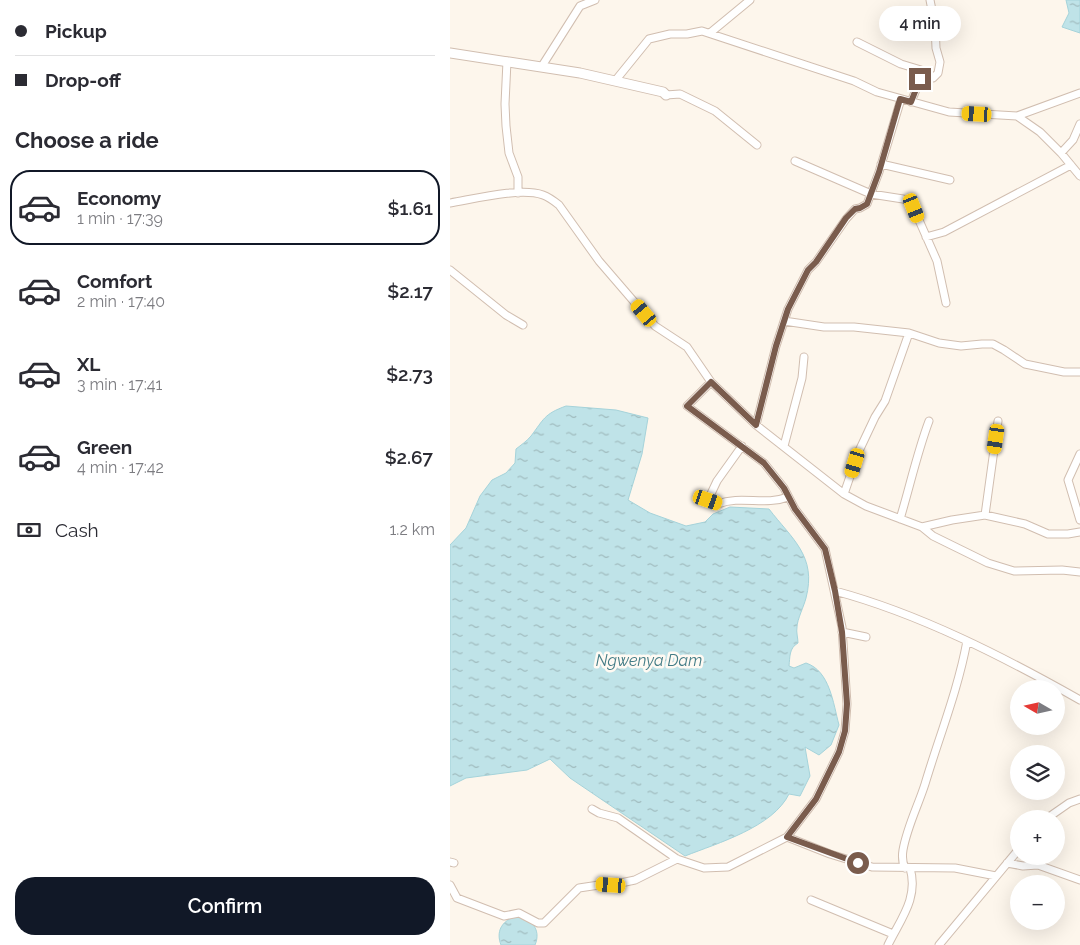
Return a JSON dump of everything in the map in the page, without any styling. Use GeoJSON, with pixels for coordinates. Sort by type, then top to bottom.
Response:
{"type":"FeatureCollection","features":[{"type":"Feature","properties":{"kind":"street"},"geometry":{"type":"LineString","coordinates":[[542,66],[580,6],[595,0]]}},
{"type":"Feature","properties":{"kind":"street"},"geometry":{"type":"LineString","coordinates":[[710,33],[750,0]]}},
{"type":"Feature","properties":{"kind":"street"},"geometry":{"type":"LineString","coordinates":[[856,42],[901,64],[921,70],[933,78],[938,73],[940,62],[936,48],[935,25],[930,0]]}},
{"type":"Feature","properties":{"kind":"street"},"geometry":{"type":"LineString","coordinates":[[615,81],[649,39],[670,34],[687,34],[699,31],[854,81],[877,92],[949,112],[1017,116],[1080,93]]}},
{"type":"Feature","properties":{"kind":"street"},"geometry":{"type":"LineString","coordinates":[[450,53],[542,66],[663,92],[666,95],[680,94],[715,111],[757,145]]}},
{"type":"Feature","properties":{"kind":"street"},"geometry":{"type":"LineString","coordinates":[[507,61],[506,126],[509,153],[518,177],[518,193]]}},
{"type":"Feature","properties":{"kind":"street"},"geometry":{"type":"LineString","coordinates":[[911,102],[924,73]]}},
{"type":"Feature","properties":{"kind":"street"},"geometry":{"type":"LineString","coordinates":[[756,425],[784,320],[808,270],[816,262],[846,218],[855,209],[867,204],[882,164],[900,99]]}},
{"type":"Feature","properties":{"kind":"street"},"geometry":{"type":"LineString","coordinates":[[1017,116],[1030,124],[1061,153],[1080,176]]}},
{"type":"Feature","properties":{"kind":"street"},"geometry":{"type":"LineString","coordinates":[[1061,153],[1072,140],[1080,124]]}},
{"type":"Feature","properties":{"kind":"street"},"geometry":{"type":"LineString","coordinates":[[795,161],[871,194],[903,199],[910,202],[937,261],[946,303]]}},
{"type":"Feature","properties":{"kind":"street"},"geometry":{"type":"LineString","coordinates":[[882,164],[950,180]]}},
{"type":"Feature","properties":{"kind":"street"},"geometry":{"type":"LineString","coordinates":[[926,237],[944,232],[1071,165]]}},
{"type":"Feature","properties":{"kind":"street"},"geometry":{"type":"LineString","coordinates":[[450,204],[488,196],[518,193],[543,195],[559,205],[599,261],[655,326],[687,347],[711,382],[756,425],[844,494],[866,506],[922,526],[933,536],[982,560],[1014,571],[1062,570],[1080,572]]}},
{"type":"Feature","properties":{"kind":"street"},"geometry":{"type":"LineString","coordinates":[[450,270],[506,315],[523,325]]}},
{"type":"Feature","properties":{"kind":"street"},"geometry":{"type":"LineString","coordinates":[[784,320],[824,327],[854,327],[909,333],[939,343],[961,346],[993,344],[1025,364],[1064,372],[1080,372]]}},
{"type":"Feature","properties":{"kind":"street"},"geometry":{"type":"LineString","coordinates":[[844,494],[858,453],[875,417],[885,401],[909,333]]}},
{"type":"Feature","properties":{"kind":"street"},"geometry":{"type":"LineString","coordinates":[[784,446],[802,378],[804,357]]}},
{"type":"Feature","properties":{"kind":"street"},"geometry":{"type":"LineString","coordinates":[[592,809],[618,818],[677,858],[704,868],[728,867],[787,837],[816,799],[839,752],[845,731],[847,704],[842,632],[825,549],[811,533],[784,488],[764,463],[687,406],[711,382]]}},
{"type":"Feature","properties":{"kind":"street"},"geometry":{"type":"LineString","coordinates":[[900,519],[910,487],[918,450],[929,421]]}},
{"type":"Feature","properties":{"kind":"street"},"geometry":{"type":"LineString","coordinates":[[985,515],[998,421]]}},
{"type":"Feature","properties":{"kind":"street"},"geometry":{"type":"LineString","coordinates":[[742,446],[717,481],[708,500],[718,504],[728,500],[768,502],[788,497]]}},
{"type":"Feature","properties":{"kind":"street"},"geometry":{"type":"LineString","coordinates":[[1079,458],[1068,480],[1080,520]]}},
{"type":"Feature","properties":{"kind":"street"},"geometry":{"type":"LineString","coordinates":[[922,526],[985,515],[1025,524],[1044,533],[1068,534],[1080,532]]}},
{"type":"Feature","properties":{"kind":"street"},"geometry":{"type":"LineString","coordinates":[[835,591],[894,610],[967,641],[1080,700]]}},
{"type":"Feature","properties":{"kind":"street"},"geometry":{"type":"LineString","coordinates":[[842,632],[866,637]]}},
{"type":"Feature","properties":{"kind":"street"},"geometry":{"type":"LineString","coordinates":[[888,945],[909,906],[913,890],[903,859],[903,849],[954,695],[967,641]]}},
{"type":"Feature","properties":{"kind":"street"},"geometry":{"type":"LineString","coordinates":[[1059,810],[1069,803],[1080,799]]}},
{"type":"Feature","properties":{"kind":"street"},"geometry":{"type":"LineString","coordinates":[[787,837],[872,868],[955,868],[996,876]]}},
{"type":"Feature","properties":{"kind":"street"},"geometry":{"type":"LineString","coordinates":[[450,884],[457,898],[504,916],[519,913],[538,923],[544,923],[578,888],[599,884],[611,885],[634,880],[677,858]]}},
{"type":"Feature","properties":{"kind":"street"},"geometry":{"type":"LineString","coordinates":[[939,945],[1010,860]]}},
{"type":"Feature","properties":{"kind":"street"},"geometry":{"type":"LineString","coordinates":[[1007,863],[1023,866],[1038,865],[1080,880]]}},
{"type":"Feature","properties":{"kind":"street"},"geometry":{"type":"LineString","coordinates":[[811,900],[893,934]]}},
{"type":"Feature","properties":{"kind":"water"},"geometry":{"type":"Polygon","coordinates":[[[1066,0],[1080,0],[1080,33],[1062,27],[1069,13],[1066,0]]]}},
{"type":"Feature","properties":{"kind":"water","name":"Ngwenya Dam"},"geometry":{"type":"Polygon","coordinates":[[[566,406],[616,410],[648,418],[642,454],[628,500],[650,513],[686,526],[705,522],[713,514],[730,507],[769,509],[794,539],[805,559],[809,583],[797,624],[798,643],[791,650],[789,666],[794,668],[806,663],[814,667],[825,680],[839,725],[831,745],[819,755],[805,747],[810,776],[800,796],[789,794],[771,816],[758,825],[685,856],[570,778],[550,759],[527,770],[466,778],[450,786],[450,545],[466,528],[480,496],[492,480],[506,473],[515,463],[516,449],[529,438],[542,421],[566,406]]]}},
{"type":"Feature","properties":{"kind":"water"},"geometry":{"type":"Polygon","coordinates":[[[514,917],[530,921],[536,929],[537,939],[535,945],[501,945],[499,932],[506,922],[514,917]]]}},
{"type":"Feature","properties":{"kind":"route"},"geometry":{"type":"LineString","coordinates":[[858,863],[787,837],[816,799],[839,752],[845,731],[847,704],[842,627],[825,549],[811,533],[784,488],[764,463],[687,406],[711,382],[756,425],[776,346],[794,296],[808,270],[816,262],[846,218],[855,209],[867,204],[879,172],[900,99],[911,102],[920,79]]}}]}
